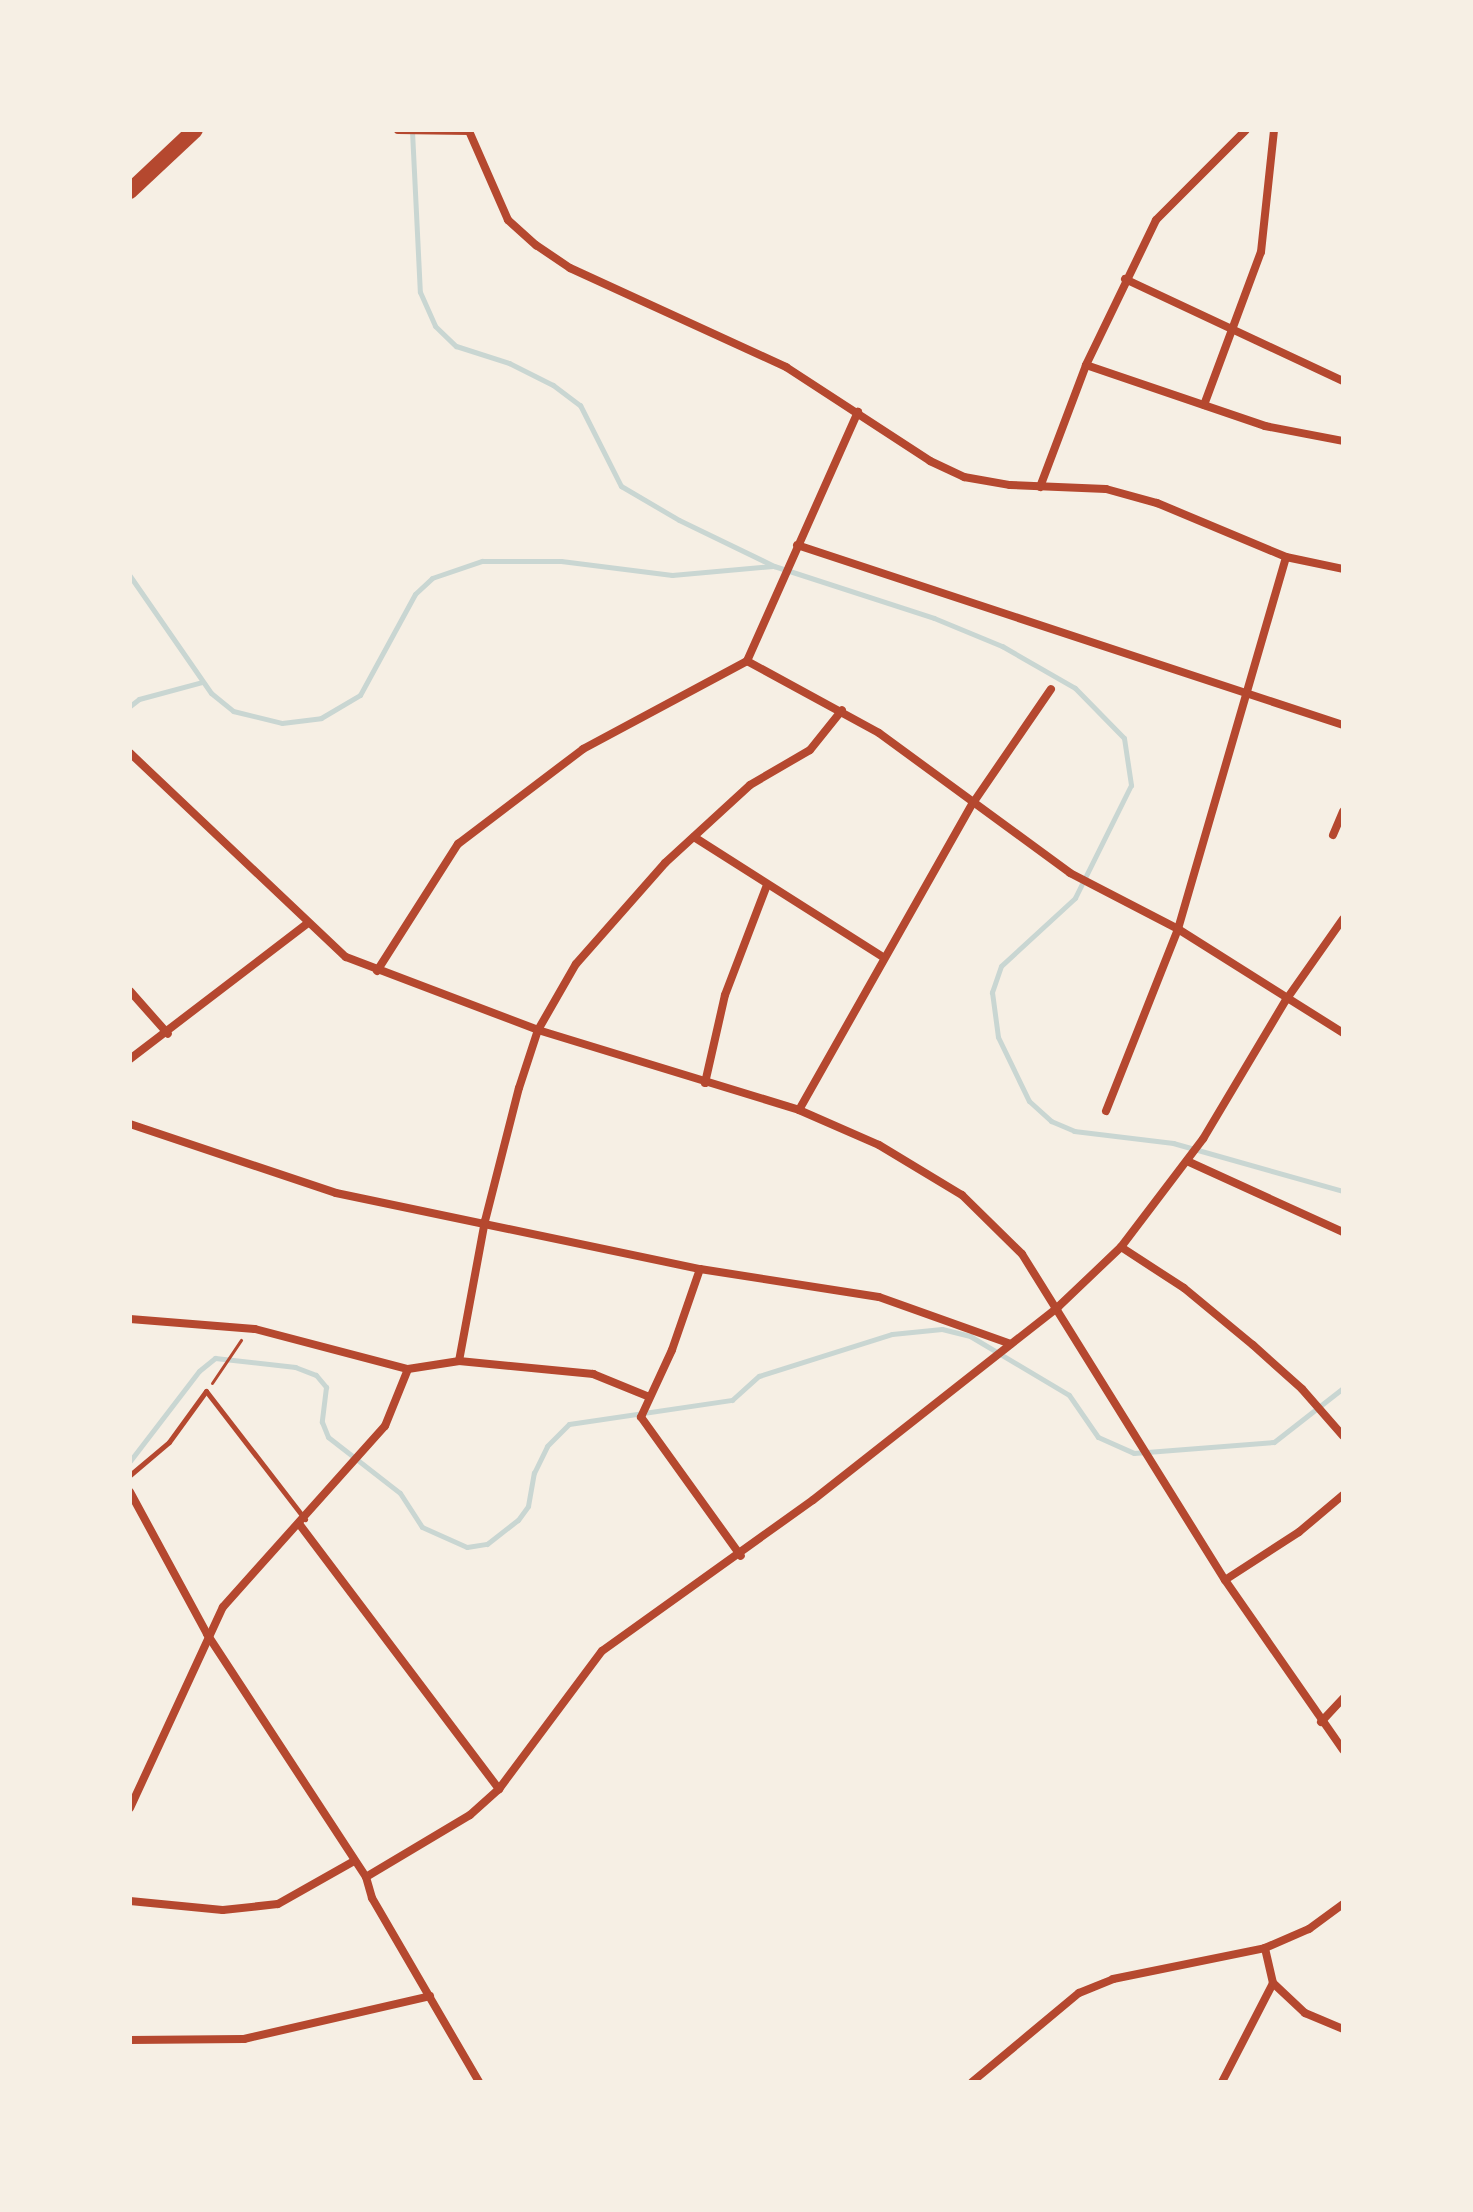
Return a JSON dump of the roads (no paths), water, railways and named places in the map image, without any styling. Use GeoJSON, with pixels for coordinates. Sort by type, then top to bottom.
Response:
{"type":"FeatureCollection","features":[{"type":"Feature","properties":{"kind":"highway"},"geometry":{"type":"LineString","coordinates":[[130,191],[195,130]]}},
{"type":"Feature","properties":{"kind":"street"},"geometry":{"type":"LineString","coordinates":[[398,130],[469,131],[508,220],[536,245],[570,268],[786,367],[964,477],[1040,487],[1106,489],[1157,503],[1286,557],[1343,569]]}},
{"type":"Feature","properties":{"kind":"street"},"geometry":{"type":"LineString","coordinates":[[1040,487],[1086,365],[1156,220],[1246,130]]}},
{"type":"Feature","properties":{"kind":"street"},"geometry":{"type":"LineString","coordinates":[[1204,405],[1264,243],[1261,216],[1274,130]]}},
{"type":"Feature","properties":{"kind":"street"},"geometry":{"type":"LineString","coordinates":[[1125,279],[1230,332],[1343,381]]}},
{"type":"Feature","properties":{"kind":"street"},"geometry":{"type":"LineString","coordinates":[[1086,365],[1265,426],[1343,441]]}},
{"type":"Feature","properties":{"kind":"street"},"geometry":{"type":"LineString","coordinates":[[377,971],[458,844],[583,749],[747,661],[858,412]]}},
{"type":"Feature","properties":{"kind":"street"},"geometry":{"type":"LineString","coordinates":[[797,545],[1077,635],[1246,697],[1343,725]]}},
{"type":"Feature","properties":{"kind":"street"},"geometry":{"type":"LineString","coordinates":[[1106,1111],[1178,929],[1286,557]]}},
{"type":"Feature","properties":{"kind":"street"},"geometry":{"type":"LineString","coordinates":[[747,661],[842,710],[1070,873],[1178,929],[1286,1000],[1343,1033]]}},
{"type":"Feature","properties":{"kind":"street"},"geometry":{"type":"LineString","coordinates":[[799,1110],[973,803],[1051,689]]}},
{"type":"Feature","properties":{"kind":"street"},"geometry":{"type":"LineString","coordinates":[[459,1361],[485,1221],[538,1030],[595,936],[750,785],[810,750],[842,710]]}},
{"type":"Feature","properties":{"kind":"street"},"geometry":{"type":"LineString","coordinates":[[130,753],[178,793],[346,957],[538,1030],[799,1110],[889,1150],[962,1195],[1022,1254],[1146,1447],[1225,1580],[1343,1750]]}},
{"type":"Feature","properties":{"kind":"street"},"geometry":{"type":"LineString","coordinates":[[1333,835],[1343,811]]}},
{"type":"Feature","properties":{"kind":"street"},"geometry":{"type":"LineString","coordinates":[[694,837],[883,957]]}},
{"type":"Feature","properties":{"kind":"street"},"geometry":{"type":"LineString","coordinates":[[705,1083],[725,995],[767,885]]}},
{"type":"Feature","properties":{"kind":"street"},"geometry":{"type":"LineString","coordinates":[[366,1877],[470,1815],[499,1789],[602,1651],[741,1556],[988,1364],[1058,1307],[1121,1247],[1203,1139],[1286,1000],[1343,919]]}},
{"type":"Feature","properties":{"kind":"street"},"geometry":{"type":"LineString","coordinates":[[130,1059],[168,1034],[308,923]]}},
{"type":"Feature","properties":{"kind":"street"},"geometry":{"type":"LineString","coordinates":[[130,991],[168,1034]]}},
{"type":"Feature","properties":{"kind":"street"},"geometry":{"type":"LineString","coordinates":[[130,1124],[336,1193],[485,1221],[700,1269],[879,1297],[1011,1344]]}},
{"type":"Feature","properties":{"kind":"street"},"geometry":{"type":"LineString","coordinates":[[1190,1158],[1343,1232]]}},
{"type":"Feature","properties":{"kind":"street"},"geometry":{"type":"LineString","coordinates":[[1121,1247],[1184,1288],[1316,1405],[1343,1436]]}},
{"type":"Feature","properties":{"kind":"street"},"geometry":{"type":"LineString","coordinates":[[700,1269],[672,1350],[645,1400],[641,1417],[741,1556]]}},
{"type":"Feature","properties":{"kind":"street"},"geometry":{"type":"LineString","coordinates":[[130,1319],[255,1329],[408,1369],[459,1361],[593,1374],[645,1400]]}},
{"type":"Feature","properties":{"kind":"street"},"geometry":{"type":"LineString","coordinates":[[130,1808],[207,1634],[223,1607],[302,1522],[393,1413],[408,1369]]}},
{"type":"Feature","properties":{"kind":"street"},"geometry":{"type":"LineString","coordinates":[[130,1492],[207,1634],[366,1877],[372,1898],[479,2082]]}},
{"type":"Feature","properties":{"kind":"street"},"geometry":{"type":"LineString","coordinates":[[1225,1580],[1299,1532],[1343,1495]]}},
{"type":"Feature","properties":{"kind":"street"},"geometry":{"type":"LineString","coordinates":[[302,1522],[499,1789]]}},
{"type":"Feature","properties":{"kind":"street"},"geometry":{"type":"LineString","coordinates":[[1321,1722],[1343,1698]]}},
{"type":"Feature","properties":{"kind":"street"},"geometry":{"type":"LineString","coordinates":[[130,1901],[223,1910],[278,1904],[354,1861]]}},
{"type":"Feature","properties":{"kind":"street"},"geometry":{"type":"LineString","coordinates":[[972,2082],[1079,1993],[1113,1979],[1265,1948],[1309,1929],[1343,1904]]}},
{"type":"Feature","properties":{"kind":"street"},"geometry":{"type":"LineString","coordinates":[[1265,1948],[1273,1983],[1305,2013],[1343,2029]]}},
{"type":"Feature","properties":{"kind":"street"},"geometry":{"type":"LineString","coordinates":[[1222,2082],[1273,1983]]}},
{"type":"Feature","properties":{"kind":"street"},"geometry":{"type":"LineString","coordinates":[[130,2040],[244,2039],[430,1996]]}},
{"type":"Feature","properties":{"kind":"lane"},"geometry":{"type":"LineString","coordinates":[[130,1475],[169,1442],[206,1391],[302,1522]]}},
{"type":"Feature","properties":{"kind":"waterway"},"geometry":{"type":"LineString","coordinates":[[412,131],[420,292],[435,326],[456,346],[509,363],[553,385],[580,405],[621,486],[679,520],[774,566],[934,618],[1002,646],[1075,688],[1124,738],[1131,785],[1075,898],[1001,966],[992,992],[998,1037],[1029,1101],[1051,1121],[1074,1131],[1173,1143],[1343,1191]]}},
{"type":"Feature","properties":{"kind":"waterway"},"geometry":{"type":"LineString","coordinates":[[130,576],[211,693],[233,711],[282,723],[321,718],[360,695],[415,594],[432,578],[482,561],[561,561],[672,575],[773,566]]}},
{"type":"Feature","properties":{"kind":"waterway"},"geometry":{"type":"LineString","coordinates":[[130,706],[139,699],[202,682]]}},
{"type":"Feature","properties":{"kind":"waterway"},"geometry":{"type":"LineString","coordinates":[[130,1461],[199,1371],[215,1358],[295,1367],[316,1375],[326,1387],[322,1422],[328,1437],[400,1493],[422,1527],[467,1547],[487,1544],[518,1520],[528,1506],[534,1473],[547,1446],[569,1424],[732,1400],[759,1376],[892,1334],[942,1329],[970,1336],[1069,1395],[1098,1437],[1134,1453],[1274,1442],[1343,1388]]}}]}
